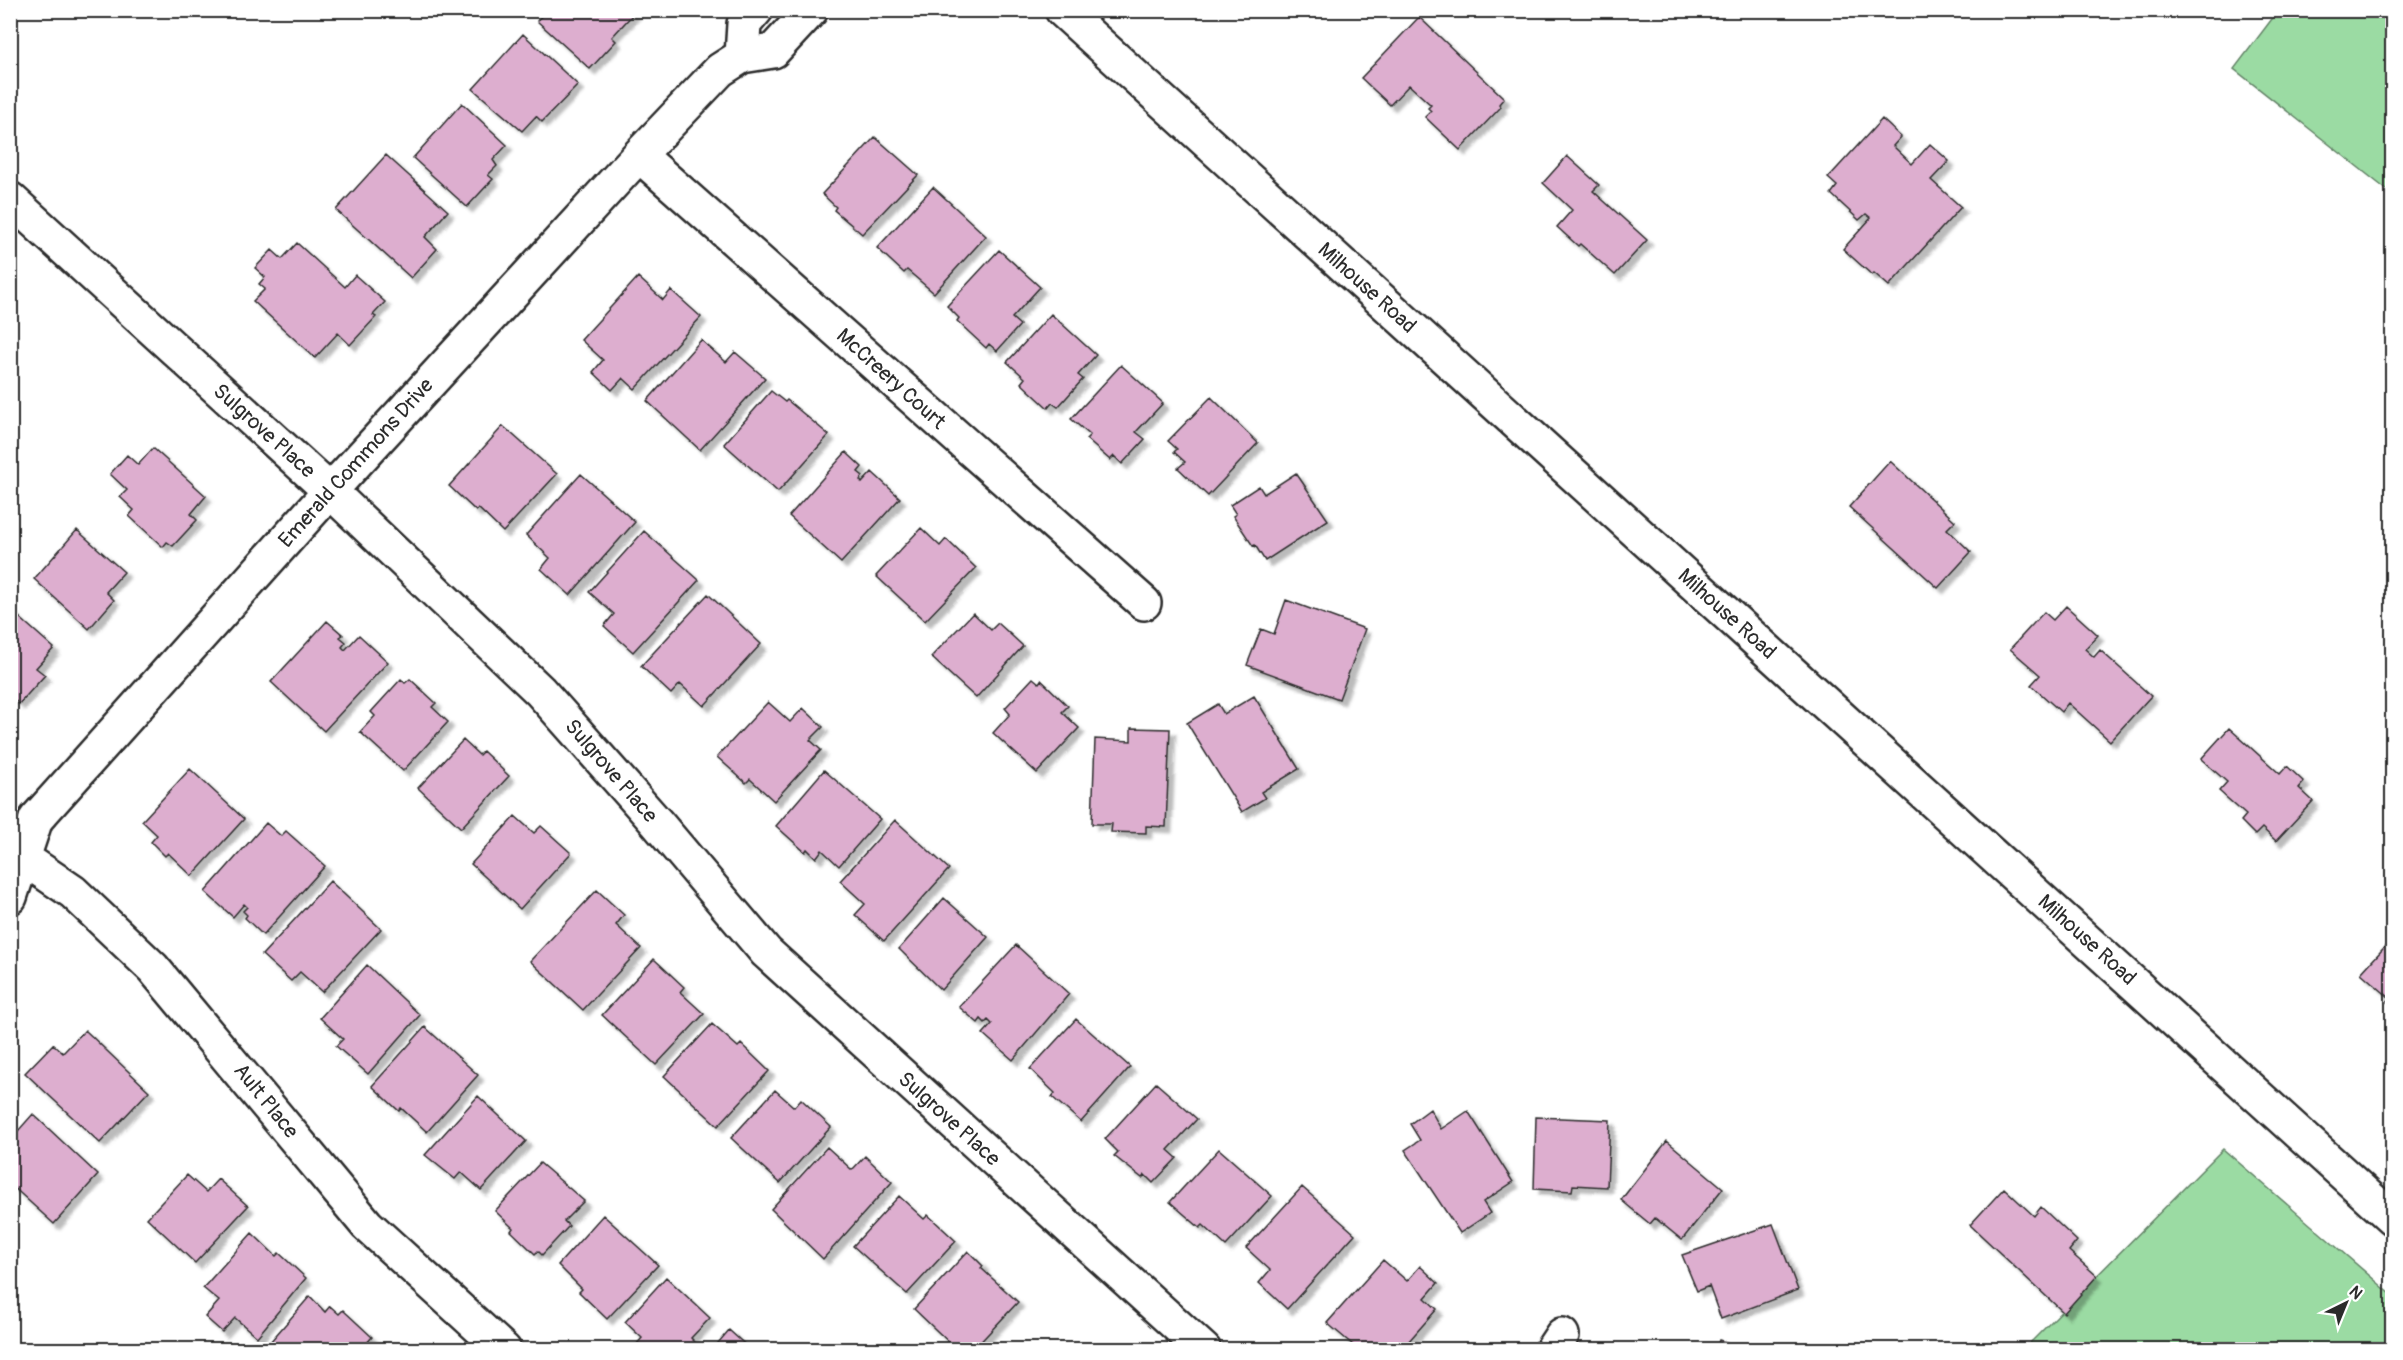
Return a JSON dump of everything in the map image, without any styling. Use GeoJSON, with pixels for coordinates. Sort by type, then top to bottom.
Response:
{"type":"FeatureCollection","features":[{"type":"Feature","properties":{"kind":"street"},"geometry":{"type":"LineString","coordinates":[[756,10],[744,24],[742,56],[773,51],[811,10]]}},
{"type":"Feature","properties":{"kind":"street","name":"Milhouse Road"},"geometry":{"type":"LineString","coordinates":[[1062,10],[2392,1218]]}},
{"type":"Feature","properties":{"kind":"street","name":"Emerald Commons Drive"},"geometry":{"type":"LineString","coordinates":[[10,897],[36,819],[330,491],[639,155],[720,70],[742,56]]}},
{"type":"Feature","properties":{"kind":"street","name":"McCreery Court"},"geometry":{"type":"LineString","coordinates":[[639,155],[1144,603]]}},
{"type":"Feature","properties":{"kind":"street","name":"Sulgrove Place"},"geometry":{"type":"LineString","coordinates":[[10,200],[330,491],[540,691],[657,823],[766,952],[1204,1350]]}},
{"type":"Feature","properties":{"kind":"street","name":"Ault Place"},"geometry":{"type":"LineString","coordinates":[[23,858],[73,892],[153,968],[234,1061],[368,1225],[504,1350]]}},
{"type":"Feature","properties":{"kind":"green space"},"geometry":{"type":"Polygon","coordinates":[[[2278,11],[2392,11],[2392,194],[2234,69],[2278,11]]]}},
{"type":"Feature","properties":{"kind":"green space"},"geometry":{"type":"Polygon","coordinates":[[[2223,1149],[2392,1295],[2392,1349],[2023,1350],[2223,1149]]]}},
{"type":"Feature","properties":{"kind":"building"},"geometry":{"type":"Polygon","coordinates":[[[547,10],[633,10],[635,12],[612,37],[616,41],[590,69],[537,21],[547,10]]]}},
{"type":"Feature","properties":{"kind":"building"},"geometry":{"type":"Polygon","coordinates":[[[1419,17],[1504,98],[1499,104],[1501,107],[1460,150],[1425,117],[1431,111],[1428,108],[1431,105],[1409,85],[1390,105],[1361,78],[1419,17]]]}},
{"type":"Feature","properties":{"kind":"building"},"geometry":{"type":"Polygon","coordinates":[[[523,34],[578,85],[542,122],[536,116],[522,131],[473,89],[523,34]]]}},
{"type":"Feature","properties":{"kind":"building"},"geometry":{"type":"Polygon","coordinates":[[[462,103],[507,145],[493,160],[497,166],[488,175],[493,179],[467,207],[413,158],[462,103]]]}},
{"type":"Feature","properties":{"kind":"building"},"geometry":{"type":"Polygon","coordinates":[[[1882,119],[1901,137],[1893,146],[1912,164],[1930,144],[1949,161],[1931,180],[1961,207],[1889,286],[1874,273],[1872,275],[1843,249],[1871,218],[1866,214],[1859,220],[1831,194],[1837,186],[1828,178],[1882,119]]]}},
{"type":"Feature","properties":{"kind":"building"},"geometry":{"type":"Polygon","coordinates":[[[875,137],[918,175],[862,234],[834,210],[836,207],[822,194],[875,137]]]}},
{"type":"Feature","properties":{"kind":"building"},"geometry":{"type":"Polygon","coordinates":[[[386,155],[448,211],[425,237],[437,249],[411,278],[336,210],[386,155]]]}},
{"type":"Feature","properties":{"kind":"building"},"geometry":{"type":"Polygon","coordinates":[[[1567,156],[1599,185],[1593,191],[1647,240],[1615,275],[1557,227],[1572,210],[1543,183],[1567,156]]]}},
{"type":"Feature","properties":{"kind":"building"},"geometry":{"type":"Polygon","coordinates":[[[933,187],[986,236],[934,293],[907,270],[904,273],[877,248],[933,187]]]}},
{"type":"Feature","properties":{"kind":"building"},"geometry":{"type":"Polygon","coordinates":[[[297,243],[345,287],[355,275],[385,302],[373,315],[376,317],[350,345],[338,333],[315,358],[253,301],[265,289],[259,284],[265,277],[255,268],[272,250],[282,259],[297,243]]]}},
{"type":"Feature","properties":{"kind":"building"},"geometry":{"type":"Polygon","coordinates":[[[999,250],[1040,287],[1012,318],[1020,325],[997,351],[989,344],[986,348],[957,321],[959,318],[947,306],[999,250]]]}},
{"type":"Feature","properties":{"kind":"building"},"geometry":{"type":"Polygon","coordinates":[[[638,277],[663,300],[671,290],[701,317],[635,389],[623,378],[612,390],[593,372],[603,360],[581,340],[638,277]]]}},
{"type":"Feature","properties":{"kind":"building"},"geometry":{"type":"Polygon","coordinates":[[[1051,314],[1096,355],[1078,375],[1083,379],[1058,407],[1052,403],[1048,408],[1021,383],[1025,378],[1007,362],[1051,314]]]}},
{"type":"Feature","properties":{"kind":"building"},"geometry":{"type":"Polygon","coordinates":[[[701,340],[726,362],[735,352],[765,378],[700,450],[647,401],[701,340]]]}},
{"type":"Feature","properties":{"kind":"building"},"geometry":{"type":"Polygon","coordinates":[[[1121,365],[1163,403],[1136,432],[1145,439],[1122,464],[1114,456],[1110,460],[1086,439],[1090,435],[1071,419],[1121,365]]]}},
{"type":"Feature","properties":{"kind":"building"},"geometry":{"type":"Polygon","coordinates":[[[771,391],[785,402],[787,400],[829,435],[778,492],[724,444],[771,391]]]}},
{"type":"Feature","properties":{"kind":"building"},"geometry":{"type":"Polygon","coordinates":[[[1211,397],[1258,443],[1208,496],[1178,468],[1185,462],[1174,452],[1177,449],[1168,441],[1211,397]]]}},
{"type":"Feature","properties":{"kind":"building"},"geometry":{"type":"Polygon","coordinates":[[[503,426],[557,474],[503,532],[478,508],[476,511],[449,486],[503,426]]]}},
{"type":"Feature","properties":{"kind":"building"},"geometry":{"type":"Polygon","coordinates":[[[153,448],[206,496],[191,514],[197,520],[173,546],[167,542],[163,547],[129,516],[134,510],[120,497],[127,490],[110,474],[127,455],[138,465],[153,448]]]}},
{"type":"Feature","properties":{"kind":"building"},"geometry":{"type":"Polygon","coordinates":[[[846,452],[862,467],[858,472],[863,476],[860,480],[862,483],[872,472],[900,498],[841,563],[789,516],[846,452]]]}},
{"type":"Feature","properties":{"kind":"building"},"geometry":{"type":"Polygon","coordinates":[[[1890,461],[1955,521],[1947,529],[1971,552],[1938,588],[1849,507],[1890,461]]]}},
{"type":"Feature","properties":{"kind":"building"},"geometry":{"type":"Polygon","coordinates":[[[1296,473],[1328,520],[1265,561],[1233,516],[1236,514],[1230,505],[1259,486],[1264,494],[1296,473]]]}},
{"type":"Feature","properties":{"kind":"building"},"geometry":{"type":"Polygon","coordinates":[[[581,474],[635,522],[570,595],[541,569],[550,558],[526,535],[581,474]]]}},
{"type":"Feature","properties":{"kind":"building"},"geometry":{"type":"Polygon","coordinates":[[[921,528],[940,546],[946,539],[976,568],[925,621],[876,576],[921,528]]]}},
{"type":"Feature","properties":{"kind":"building"},"geometry":{"type":"Polygon","coordinates":[[[77,530],[124,572],[106,592],[114,600],[89,629],[34,579],[77,530]]]}},
{"type":"Feature","properties":{"kind":"building"},"geometry":{"type":"Polygon","coordinates":[[[644,531],[699,580],[633,652],[604,626],[614,614],[589,592],[644,531]]]}},
{"type":"Feature","properties":{"kind":"building"},"geometry":{"type":"Polygon","coordinates":[[[708,594],[761,644],[704,706],[680,684],[671,694],[641,666],[708,594]]]}},
{"type":"Feature","properties":{"kind":"building"},"geometry":{"type":"Polygon","coordinates":[[[1286,600],[1365,629],[1339,699],[1247,665],[1261,629],[1274,634],[1286,600]]]}},
{"type":"Feature","properties":{"kind":"building"},"geometry":{"type":"Polygon","coordinates":[[[2066,606],[2098,635],[2085,649],[2094,657],[2100,650],[2151,696],[2110,741],[2068,703],[2061,712],[2031,685],[2040,675],[2010,649],[2044,612],[2053,620],[2066,606]]]}},
{"type":"Feature","properties":{"kind":"building"},"geometry":{"type":"Polygon","coordinates":[[[10,609],[54,648],[36,668],[45,675],[19,704],[10,696],[10,609]]]}},
{"type":"Feature","properties":{"kind":"building"},"geometry":{"type":"Polygon","coordinates":[[[973,613],[991,630],[998,623],[1023,646],[976,698],[931,657],[973,613]]]}},
{"type":"Feature","properties":{"kind":"building"},"geometry":{"type":"Polygon","coordinates":[[[327,621],[343,635],[340,637],[346,642],[342,647],[345,650],[359,635],[388,662],[324,731],[271,682],[327,621]]]}},
{"type":"Feature","properties":{"kind":"building"},"geometry":{"type":"Polygon","coordinates":[[[1033,678],[1039,683],[1041,680],[1068,706],[1062,712],[1079,728],[1037,773],[993,733],[1010,714],[1005,708],[1033,678]]]}},
{"type":"Feature","properties":{"kind":"building"},"geometry":{"type":"Polygon","coordinates":[[[401,679],[405,683],[410,679],[436,703],[432,707],[448,722],[403,771],[360,732],[375,716],[371,712],[401,679]]]}},
{"type":"Feature","properties":{"kind":"building"},"geometry":{"type":"Polygon","coordinates":[[[1254,696],[1299,769],[1261,792],[1265,798],[1242,812],[1187,723],[1218,704],[1224,714],[1254,696]]]}},
{"type":"Feature","properties":{"kind":"building"},"geometry":{"type":"Polygon","coordinates":[[[768,702],[790,722],[803,708],[823,727],[810,740],[821,750],[774,801],[750,779],[746,783],[717,757],[768,702]]]}},
{"type":"Feature","properties":{"kind":"building"},"geometry":{"type":"Polygon","coordinates":[[[1131,728],[1170,729],[1166,827],[1146,826],[1146,833],[1111,832],[1112,824],[1092,824],[1095,739],[1131,741],[1131,728]]]}},
{"type":"Feature","properties":{"kind":"building"},"geometry":{"type":"Polygon","coordinates":[[[2229,728],[2280,774],[2287,766],[2304,782],[2299,788],[2313,801],[2276,841],[2262,828],[2255,835],[2241,821],[2246,815],[2219,791],[2227,782],[2201,759],[2229,728]]]}},
{"type":"Feature","properties":{"kind":"building"},"geometry":{"type":"Polygon","coordinates":[[[463,740],[479,755],[483,751],[509,776],[461,828],[418,788],[463,740]]]}},
{"type":"Feature","properties":{"kind":"building"},"geometry":{"type":"Polygon","coordinates":[[[190,769],[244,819],[192,876],[168,853],[165,856],[151,842],[157,835],[142,821],[190,769]]]}},
{"type":"Feature","properties":{"kind":"building"},"geometry":{"type":"Polygon","coordinates":[[[824,770],[880,819],[839,866],[822,850],[816,858],[807,849],[805,852],[776,826],[824,770]]]}},
{"type":"Feature","properties":{"kind":"building"},"geometry":{"type":"Polygon","coordinates":[[[515,816],[534,833],[541,826],[571,853],[520,909],[471,864],[515,816]]]}},
{"type":"Feature","properties":{"kind":"building"},"geometry":{"type":"Polygon","coordinates":[[[895,820],[949,869],[884,941],[855,915],[865,904],[840,881],[895,820]]]}},
{"type":"Feature","properties":{"kind":"building"},"geometry":{"type":"Polygon","coordinates":[[[266,823],[281,836],[286,831],[325,866],[263,935],[245,918],[247,915],[243,911],[247,907],[244,904],[233,917],[205,892],[266,823]]]}},
{"type":"Feature","properties":{"kind":"building"},"geometry":{"type":"Polygon","coordinates":[[[330,881],[381,929],[322,992],[300,972],[291,981],[262,955],[330,881]]]}},
{"type":"Feature","properties":{"kind":"building"},"geometry":{"type":"Polygon","coordinates":[[[597,890],[624,915],[616,925],[641,948],[583,1010],[530,961],[597,890]]]}},
{"type":"Feature","properties":{"kind":"building"},"geometry":{"type":"Polygon","coordinates":[[[944,898],[988,937],[941,990],[899,949],[944,898]]]}},
{"type":"Feature","properties":{"kind":"building"},"geometry":{"type":"Polygon","coordinates":[[[2392,939],[2392,1007],[2387,1002],[2390,998],[2361,973],[2392,939]]]}},
{"type":"Feature","properties":{"kind":"building"},"geometry":{"type":"Polygon","coordinates":[[[1016,945],[1069,994],[1013,1060],[983,1034],[992,1024],[988,1020],[985,1023],[981,1019],[978,1023],[959,1007],[1016,945]]]}},
{"type":"Feature","properties":{"kind":"building"},"geometry":{"type":"Polygon","coordinates":[[[654,959],[684,987],[680,992],[704,1014],[656,1065],[602,1015],[654,959]]]}},
{"type":"Feature","properties":{"kind":"building"},"geometry":{"type":"Polygon","coordinates":[[[367,965],[420,1015],[368,1074],[336,1046],[343,1039],[320,1018],[367,965]]]}},
{"type":"Feature","properties":{"kind":"building"},"geometry":{"type":"Polygon","coordinates":[[[1076,1019],[1130,1067],[1081,1122],[1052,1097],[1055,1093],[1030,1069],[1076,1019]]]}},
{"type":"Feature","properties":{"kind":"building"},"geometry":{"type":"Polygon","coordinates":[[[712,1024],[738,1047],[741,1044],[769,1071],[718,1126],[664,1076],[712,1024]]]}},
{"type":"Feature","properties":{"kind":"building"},"geometry":{"type":"Polygon","coordinates":[[[425,1027],[478,1075],[427,1132],[401,1108],[399,1111],[372,1086],[425,1027]]]}},
{"type":"Feature","properties":{"kind":"building"},"geometry":{"type":"Polygon","coordinates":[[[85,1030],[149,1091],[100,1143],[25,1073],[53,1044],[63,1053],[85,1030]]]}},
{"type":"Feature","properties":{"kind":"building"},"geometry":{"type":"Polygon","coordinates":[[[1156,1083],[1197,1119],[1168,1150],[1177,1158],[1153,1183],[1145,1175],[1142,1178],[1114,1156],[1118,1152],[1105,1139],[1156,1083]]]}},
{"type":"Feature","properties":{"kind":"building"},"geometry":{"type":"Polygon","coordinates":[[[775,1090],[794,1107],[801,1099],[831,1127],[780,1183],[731,1138],[775,1090]]]}},
{"type":"Feature","properties":{"kind":"building"},"geometry":{"type":"Polygon","coordinates":[[[478,1096],[526,1141],[481,1190],[461,1172],[455,1179],[425,1155],[478,1096]]]}},
{"type":"Feature","properties":{"kind":"building"},"geometry":{"type":"Polygon","coordinates":[[[1430,1109],[1441,1129],[1468,1111],[1513,1182],[1483,1202],[1490,1213],[1460,1233],[1405,1150],[1420,1140],[1410,1124],[1430,1109]]]}},
{"type":"Feature","properties":{"kind":"building"},"geometry":{"type":"Polygon","coordinates":[[[33,1114],[98,1175],[54,1224],[10,1184],[10,1129],[13,1126],[18,1131],[33,1114]]]}},
{"type":"Feature","properties":{"kind":"building"},"geometry":{"type":"Polygon","coordinates":[[[1536,1117],[1610,1120],[1607,1187],[1573,1185],[1572,1191],[1534,1189],[1536,1117]]]}},
{"type":"Feature","properties":{"kind":"building"},"geometry":{"type":"Polygon","coordinates":[[[1667,1141],[1723,1188],[1682,1240],[1655,1218],[1650,1224],[1621,1200],[1667,1141]]]}},
{"type":"Feature","properties":{"kind":"building"},"geometry":{"type":"Polygon","coordinates":[[[827,1147],[852,1170],[865,1156],[892,1182],[823,1259],[771,1209],[827,1147]]]}},
{"type":"Feature","properties":{"kind":"building"},"geometry":{"type":"Polygon","coordinates":[[[1219,1149],[1272,1196],[1226,1246],[1203,1225],[1200,1228],[1170,1202],[1219,1149]]]}},
{"type":"Feature","properties":{"kind":"building"},"geometry":{"type":"Polygon","coordinates":[[[540,1163],[584,1201],[564,1221],[569,1226],[542,1255],[538,1251],[535,1254],[511,1231],[513,1228],[495,1211],[540,1163]]]}},
{"type":"Feature","properties":{"kind":"building"},"geometry":{"type":"Polygon","coordinates":[[[187,1175],[206,1192],[218,1179],[248,1206],[195,1263],[147,1218],[187,1175]]]}},
{"type":"Feature","properties":{"kind":"building"},"geometry":{"type":"Polygon","coordinates":[[[1302,1187],[1355,1234],[1287,1309],[1259,1283],[1270,1270],[1246,1248],[1302,1187]]]}},
{"type":"Feature","properties":{"kind":"building"},"geometry":{"type":"Polygon","coordinates":[[[2004,1188],[2034,1216],[2041,1207],[2077,1241],[2069,1251],[2097,1276],[2064,1313],[1970,1225],[2004,1188]]]}},
{"type":"Feature","properties":{"kind":"building"},"geometry":{"type":"Polygon","coordinates":[[[899,1196],[924,1219],[928,1215],[956,1241],[907,1294],[853,1246],[899,1196]]]}},
{"type":"Feature","properties":{"kind":"building"},"geometry":{"type":"Polygon","coordinates":[[[603,1215],[658,1265],[607,1319],[579,1292],[582,1289],[558,1265],[603,1215]]]}},
{"type":"Feature","properties":{"kind":"building"},"geometry":{"type":"Polygon","coordinates":[[[1773,1224],[1798,1290],[1721,1319],[1709,1286],[1697,1291],[1682,1255],[1773,1224]]]}},
{"type":"Feature","properties":{"kind":"building"},"geometry":{"type":"Polygon","coordinates":[[[252,1233],[276,1256],[279,1253],[306,1278],[257,1337],[235,1318],[222,1332],[205,1317],[219,1301],[203,1288],[252,1233]]]}},
{"type":"Feature","properties":{"kind":"building"},"geometry":{"type":"Polygon","coordinates":[[[968,1251],[983,1266],[981,1268],[1018,1302],[973,1350],[957,1350],[914,1309],[968,1251]]]}},
{"type":"Feature","properties":{"kind":"building"},"geometry":{"type":"Polygon","coordinates":[[[1383,1260],[1407,1281],[1420,1266],[1438,1283],[1425,1298],[1437,1309],[1401,1350],[1349,1350],[1353,1345],[1327,1323],[1383,1260]]]}},
{"type":"Feature","properties":{"kind":"building"},"geometry":{"type":"Polygon","coordinates":[[[666,1277],[710,1318],[691,1338],[695,1342],[689,1350],[642,1350],[636,1345],[642,1338],[625,1322],[666,1277]]]}},
{"type":"Feature","properties":{"kind":"building"},"geometry":{"type":"Polygon","coordinates":[[[310,1296],[325,1312],[330,1306],[339,1314],[343,1310],[372,1337],[361,1350],[278,1350],[270,1342],[310,1296]]]}},
{"type":"Feature","properties":{"kind":"building"},"geometry":{"type":"Polygon","coordinates":[[[729,1330],[751,1350],[712,1350],[729,1330]]]}},
{"type":"Feature","properties":{"kind":"building"},"geometry":{"type":"Polygon","coordinates":[[[1719,1340],[1752,1350],[1716,1350],[1719,1340]]]}}]}
